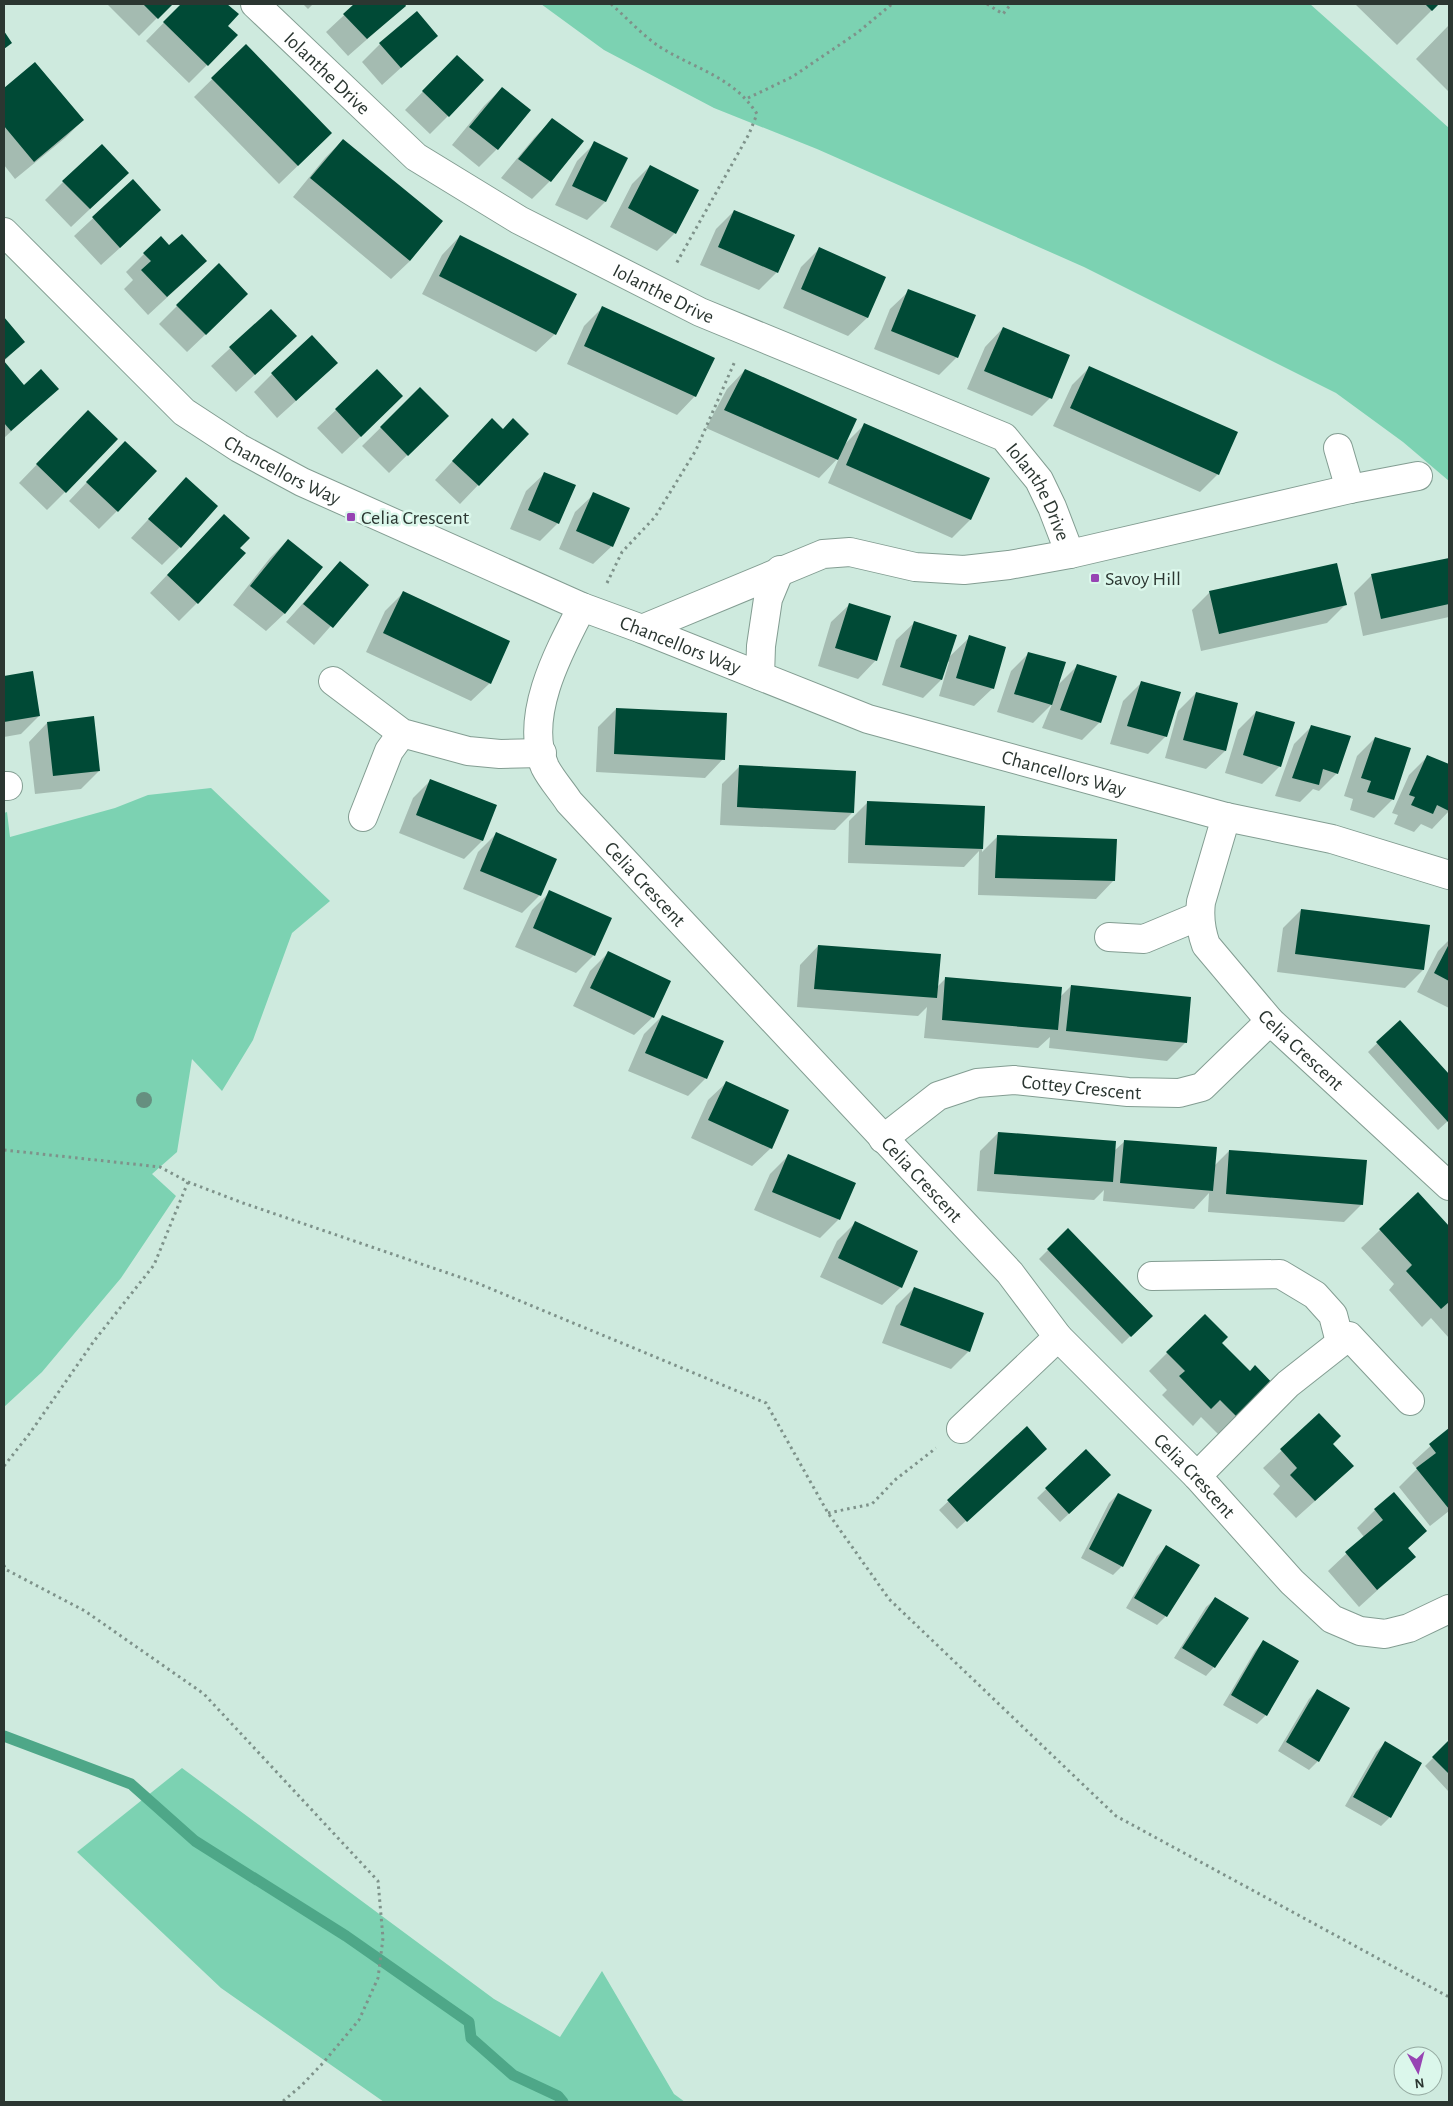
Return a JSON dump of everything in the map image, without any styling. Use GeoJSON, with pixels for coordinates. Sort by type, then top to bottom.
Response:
{"type":"FeatureCollection","features":[{"type":"Feature","properties":{"kind":"street","name":"Iolanthe Drive"},"geometry":{"type":"LineString","coordinates":[[255,4],[416,157],[519,220],[700,312],[1004,437],[1039,480],[1052,507],[1070,554]]}},
{"type":"Feature","properties":{"kind":"street","name":"Chancellors Way"},"geometry":{"type":"LineString","coordinates":[[4,232],[184,412],[239,448],[302,482],[582,607],[868,719],[1226,817],[1332,839],[1449,875]]}},
{"type":"Feature","properties":{"kind":"street"},"geometry":{"type":"LineString","coordinates":[[1338,448],[1350,490]]}},
{"type":"Feature","properties":{"kind":"street"},"geometry":{"type":"LineString","coordinates":[[642,629],[780,570],[823,554],[850,552],[915,567],[964,570],[1009,565],[1070,554],[1418,476]]}},
{"type":"Feature","properties":{"kind":"street"},"geometry":{"type":"LineString","coordinates":[[760,676],[761,646],[768,599],[780,570]]}},
{"type":"Feature","properties":{"kind":"street","name":"Celia Crescent"},"geometry":{"type":"LineString","coordinates":[[582,607],[558,653],[541,702],[538,737],[545,767],[569,802],[1010,1273],[1058,1337],[1197,1476],[1292,1582],[1332,1619],[1360,1631],[1385,1634],[1409,1628],[1449,1609]]}},
{"type":"Feature","properties":{"kind":"street"},"geometry":{"type":"LineString","coordinates":[[333,681],[402,733],[468,751],[500,754],[542,753]]}},
{"type":"Feature","properties":{"kind":"street"},"geometry":{"type":"LineString","coordinates":[[363,817],[389,750],[402,733]]}},
{"type":"Feature","properties":{"kind":"street","name":"Celia Crescent"},"geometry":{"type":"LineString","coordinates":[[1226,817],[1201,902],[1199,916],[1201,932],[1206,946],[1270,1021],[1445,1174]]}},
{"type":"Feature","properties":{"kind":"street"},"geometry":{"type":"LineString","coordinates":[[1109,937],[1144,939],[1199,916]]}},
{"type":"Feature","properties":{"kind":"street","name":"Cottey Crescent"},"geometry":{"type":"LineString","coordinates":[[883,1138],[938,1096],[977,1082],[1014,1080],[1128,1092],[1179,1093],[1202,1087],[1270,1021]]}},
{"type":"Feature","properties":{"kind":"street"},"geometry":{"type":"LineString","coordinates":[[1152,1276],[1280,1274],[1315,1295],[1333,1315],[1340,1342]]}},
{"type":"Feature","properties":{"kind":"street"},"geometry":{"type":"LineString","coordinates":[[1197,1476],[1288,1384],[1349,1336],[1410,1401]]}},
{"type":"Feature","properties":{"kind":"street"},"geometry":{"type":"LineString","coordinates":[[960,1429],[1058,1337]]}},
{"type":"Feature","properties":{"kind":"path"},"geometry":{"type":"LineString","coordinates":[[611,4],[660,47],[716,76],[748,98],[758,114],[749,134],[660,293]]}},
{"type":"Feature","properties":{"kind":"path"},"geometry":{"type":"LineString","coordinates":[[748,98],[792,78],[857,33],[892,4]]}},
{"type":"Feature","properties":{"kind":"path"},"geometry":{"type":"LineString","coordinates":[[987,4],[1003,14],[1011,4]]}},
{"type":"Feature","properties":{"kind":"path"},"geometry":{"type":"LineString","coordinates":[[622,552],[655,517],[696,450],[730,372]]}},
{"type":"Feature","properties":{"kind":"path"},"geometry":{"type":"LineString","coordinates":[[4,1150],[160,1167],[188,1182],[322,1231],[477,1283],[766,1402],[828,1513],[889,1599],[1116,1816],[1449,1997]]}},
{"type":"Feature","properties":{"kind":"path"},"geometry":{"type":"LineString","coordinates":[[4,1466],[30,1433],[94,1341],[154,1265],[188,1182]]}},
{"type":"Feature","properties":{"kind":"path"},"geometry":{"type":"LineString","coordinates":[[828,1513],[872,1504],[895,1480],[960,1429]]}},
{"type":"Feature","properties":{"kind":"path"},"geometry":{"type":"LineString","coordinates":[[4,1565],[5,1569],[85,1611],[204,1694],[378,1881],[383,1938],[378,1978],[358,2020],[312,2075],[282,2102]]}},
{"type":"Feature","properties":{"kind":"green space"},"geometry":{"type":"Polygon","coordinates":[[[541,4],[1310,4],[1449,128],[1449,481],[1403,442],[1336,393],[1084,267],[817,149],[714,108],[604,50],[541,4]]]}},
{"type":"Feature","properties":{"kind":"green space"},"geometry":{"type":"Polygon","coordinates":[[[211,788],[330,901],[292,933],[253,1040],[222,1091],[192,1059],[177,1152],[152,1174],[176,1196],[121,1278],[42,1372],[4,1407],[4,813],[7,812],[10,837],[115,808],[148,795],[211,788]]]}},
{"type":"Feature","properties":{"kind":"green space"},"geometry":{"type":"Polygon","coordinates":[[[182,1768],[494,1999],[560,2037],[602,1971],[674,2094],[685,2102],[384,2102],[221,1988],[77,1852],[182,1768]]]}},
{"type":"Feature","properties":{"kind":"building"},"geometry":{"type":"Polygon","coordinates":[[[143,4],[173,4],[158,19],[143,4]]]}},
{"type":"Feature","properties":{"kind":"building"},"geometry":{"type":"Polygon","coordinates":[[[181,4],[227,4],[239,14],[228,26],[238,35],[208,66],[163,22],[181,4]]]}},
{"type":"Feature","properties":{"kind":"building"},"geometry":{"type":"Polygon","coordinates":[[[354,4],[405,4],[406,6],[367,39],[343,14],[354,4]]]}},
{"type":"Feature","properties":{"kind":"building"},"geometry":{"type":"Polygon","coordinates":[[[1425,4],[1439,4],[1432,11],[1425,4]]]}},
{"type":"Feature","properties":{"kind":"building"},"geometry":{"type":"Polygon","coordinates":[[[417,11],[438,36],[401,68],[379,43],[417,11]]]}},
{"type":"Feature","properties":{"kind":"building"},"geometry":{"type":"Polygon","coordinates":[[[4,31],[12,43],[4,49],[4,31]]]}},
{"type":"Feature","properties":{"kind":"building"},"geometry":{"type":"Polygon","coordinates":[[[246,44],[332,133],[298,166],[211,78],[246,44]]]}},
{"type":"Feature","properties":{"kind":"building"},"geometry":{"type":"Polygon","coordinates":[[[457,55],[484,80],[449,117],[422,91],[457,55]]]}},
{"type":"Feature","properties":{"kind":"building"},"geometry":{"type":"Polygon","coordinates":[[[35,62],[84,120],[34,162],[4,126],[4,88],[35,62]]]}},
{"type":"Feature","properties":{"kind":"building"},"geometry":{"type":"Polygon","coordinates":[[[502,87],[531,110],[498,150],[469,127],[502,87]]]}},
{"type":"Feature","properties":{"kind":"building"},"geometry":{"type":"Polygon","coordinates":[[[552,118],[584,141],[551,182],[518,159],[552,118]]]}},
{"type":"Feature","properties":{"kind":"building"},"geometry":{"type":"Polygon","coordinates":[[[343,139],[443,221],[410,261],[310,178],[343,139]]]}},
{"type":"Feature","properties":{"kind":"building"},"geometry":{"type":"Polygon","coordinates":[[[594,141],[628,158],[606,202],[572,186],[594,141]]]}},
{"type":"Feature","properties":{"kind":"building"},"geometry":{"type":"Polygon","coordinates":[[[102,144],[129,173],[90,209],[62,181],[102,144]]]}},
{"type":"Feature","properties":{"kind":"building"},"geometry":{"type":"Polygon","coordinates":[[[650,165],[699,190],[676,234],[628,208],[650,165]]]}},
{"type":"Feature","properties":{"kind":"building"},"geometry":{"type":"Polygon","coordinates":[[[133,179],[161,210],[120,248],[92,217],[133,179]]]}},
{"type":"Feature","properties":{"kind":"building"},"geometry":{"type":"Polygon","coordinates":[[[734,210],[795,235],[778,273],[718,247],[734,210]]]}},
{"type":"Feature","properties":{"kind":"building"},"geometry":{"type":"Polygon","coordinates":[[[182,234],[207,261],[167,297],[141,270],[151,261],[143,253],[161,236],[169,245],[182,234]]]}},
{"type":"Feature","properties":{"kind":"building"},"geometry":{"type":"Polygon","coordinates":[[[460,235],[577,294],[556,335],[439,276],[460,235]]]}},
{"type":"Feature","properties":{"kind":"building"},"geometry":{"type":"Polygon","coordinates":[[[819,247],[886,277],[868,318],[801,289],[819,247]]]}},
{"type":"Feature","properties":{"kind":"building"},"geometry":{"type":"Polygon","coordinates":[[[219,263],[248,294],[206,335],[176,305],[219,263]]]}},
{"type":"Feature","properties":{"kind":"building"},"geometry":{"type":"Polygon","coordinates":[[[908,289],[976,315],[958,358],[891,331],[908,289]]]}},
{"type":"Feature","properties":{"kind":"building"},"geometry":{"type":"Polygon","coordinates":[[[602,306],[715,358],[696,397],[584,346],[602,306]]]}},
{"type":"Feature","properties":{"kind":"building"},"geometry":{"type":"Polygon","coordinates":[[[271,309],[297,336],[255,375],[229,347],[271,309]]]}},
{"type":"Feature","properties":{"kind":"building"},"geometry":{"type":"Polygon","coordinates":[[[4,317],[25,342],[4,360],[4,317]]]}},
{"type":"Feature","properties":{"kind":"building"},"geometry":{"type":"Polygon","coordinates":[[[1003,327],[1070,355],[1052,399],[984,371],[1003,327]]]}},
{"type":"Feature","properties":{"kind":"building"},"geometry":{"type":"Polygon","coordinates":[[[312,335],[338,363],[296,401],[271,373],[312,335]]]}},
{"type":"Feature","properties":{"kind":"building"},"geometry":{"type":"Polygon","coordinates":[[[4,361],[24,385],[41,369],[59,389],[11,431],[4,423],[4,361]]]}},
{"type":"Feature","properties":{"kind":"building"},"geometry":{"type":"Polygon","coordinates":[[[1089,366],[1238,432],[1219,475],[1070,408],[1089,366]]]}},
{"type":"Feature","properties":{"kind":"building"},"geometry":{"type":"Polygon","coordinates":[[[377,369],[403,396],[361,437],[335,409],[377,369]]]}},
{"type":"Feature","properties":{"kind":"building"},"geometry":{"type":"Polygon","coordinates":[[[745,369],[857,419],[838,460],[724,410],[745,369]]]}},
{"type":"Feature","properties":{"kind":"building"},"geometry":{"type":"Polygon","coordinates":[[[420,387],[449,416],[408,456],[380,427],[420,387]]]}},
{"type":"Feature","properties":{"kind":"building"},"geometry":{"type":"Polygon","coordinates":[[[88,410],[118,439],[66,493],[36,464],[88,410]]]}},
{"type":"Feature","properties":{"kind":"building"},"geometry":{"type":"Polygon","coordinates":[[[492,418],[503,429],[513,418],[529,434],[479,486],[452,461],[492,418]]]}},
{"type":"Feature","properties":{"kind":"building"},"geometry":{"type":"Polygon","coordinates":[[[864,423],[990,478],[971,520],[846,465],[864,423]]]}},
{"type":"Feature","properties":{"kind":"building"},"geometry":{"type":"Polygon","coordinates":[[[125,441],[157,471],[118,512],[86,482],[125,441]]]}},
{"type":"Feature","properties":{"kind":"building"},"geometry":{"type":"Polygon","coordinates":[[[544,472],[576,485],[559,524],[528,510],[544,472]]]}},
{"type":"Feature","properties":{"kind":"building"},"geometry":{"type":"Polygon","coordinates":[[[186,477],[218,506],[181,548],[148,519],[186,477]]]}},
{"type":"Feature","properties":{"kind":"building"},"geometry":{"type":"Polygon","coordinates":[[[593,492],[630,508],[613,547],[576,531],[593,492]]]}},
{"type":"Feature","properties":{"kind":"building"},"geometry":{"type":"Polygon","coordinates":[[[224,514],[250,538],[240,548],[246,553],[198,604],[167,575],[224,514]]]}},
{"type":"Feature","properties":{"kind":"building"},"geometry":{"type":"Polygon","coordinates":[[[288,539],[323,567],[285,614],[250,586],[288,539]]]}},
{"type":"Feature","properties":{"kind":"building"},"geometry":{"type":"Polygon","coordinates":[[[1449,558],[1449,604],[1381,619],[1371,574],[1449,558]]]}},
{"type":"Feature","properties":{"kind":"building"},"geometry":{"type":"Polygon","coordinates":[[[340,561],[369,585],[333,628],[303,604],[340,561]]]}},
{"type":"Feature","properties":{"kind":"building"},"geometry":{"type":"Polygon","coordinates":[[[1337,563],[1347,605],[1219,634],[1209,591],[1337,563]]]}},
{"type":"Feature","properties":{"kind":"building"},"geometry":{"type":"Polygon","coordinates":[[[403,591],[510,641],[491,684],[383,633],[403,591]]]}},
{"type":"Feature","properties":{"kind":"building"},"geometry":{"type":"Polygon","coordinates":[[[849,603],[891,616],[877,661],[835,648],[849,603]]]}},
{"type":"Feature","properties":{"kind":"building"},"geometry":{"type":"Polygon","coordinates":[[[914,621],[957,635],[942,680],[900,667],[914,621]]]}},
{"type":"Feature","properties":{"kind":"building"},"geometry":{"type":"Polygon","coordinates":[[[969,635],[1006,647],[994,689],[956,678],[969,635]]]}},
{"type":"Feature","properties":{"kind":"building"},"geometry":{"type":"Polygon","coordinates":[[[1028,652],[1066,662],[1052,705],[1014,694],[1028,652]]]}},
{"type":"Feature","properties":{"kind":"building"},"geometry":{"type":"Polygon","coordinates":[[[1077,664],[1117,676],[1101,723],[1060,710],[1077,664]]]}},
{"type":"Feature","properties":{"kind":"building"},"geometry":{"type":"Polygon","coordinates":[[[33,671],[40,716],[4,722],[4,676],[33,671]]]}},
{"type":"Feature","properties":{"kind":"building"},"geometry":{"type":"Polygon","coordinates":[[[1141,681],[1181,692],[1167,737],[1127,726],[1141,681]]]}},
{"type":"Feature","properties":{"kind":"building"},"geometry":{"type":"Polygon","coordinates":[[[1196,692],[1238,703],[1226,751],[1183,740],[1196,692]]]}},
{"type":"Feature","properties":{"kind":"building"},"geometry":{"type":"Polygon","coordinates":[[[616,708],[727,713],[725,760],[614,754],[616,708]]]}},
{"type":"Feature","properties":{"kind":"building"},"geometry":{"type":"Polygon","coordinates":[[[1256,711],[1295,722],[1281,767],[1243,755],[1256,711]]]}},
{"type":"Feature","properties":{"kind":"building"},"geometry":{"type":"Polygon","coordinates":[[[94,716],[100,771],[53,776],[47,722],[94,716]]]}},
{"type":"Feature","properties":{"kind":"building"},"geometry":{"type":"Polygon","coordinates":[[[1311,725],[1351,736],[1338,774],[1323,769],[1319,785],[1292,778],[1311,725]]]}},
{"type":"Feature","properties":{"kind":"building"},"geometry":{"type":"Polygon","coordinates":[[[1375,737],[1411,748],[1394,800],[1367,792],[1371,781],[1361,778],[1375,737]]]}},
{"type":"Feature","properties":{"kind":"building"},"geometry":{"type":"Polygon","coordinates":[[[1427,755],[1449,764],[1449,811],[1437,805],[1433,814],[1411,805],[1415,797],[1409,795],[1427,755]]]}},
{"type":"Feature","properties":{"kind":"building"},"geometry":{"type":"Polygon","coordinates":[[[739,765],[856,771],[854,813],[737,807],[739,765]]]}},
{"type":"Feature","properties":{"kind":"building"},"geometry":{"type":"Polygon","coordinates":[[[430,779],[497,805],[483,841],[416,815],[430,779]]]}},
{"type":"Feature","properties":{"kind":"building"},"geometry":{"type":"Polygon","coordinates":[[[867,801],[985,806],[983,849],[865,845],[867,801]]]}},
{"type":"Feature","properties":{"kind":"building"},"geometry":{"type":"Polygon","coordinates":[[[496,832],[557,859],[541,896],[480,871],[496,832]]]}},
{"type":"Feature","properties":{"kind":"building"},"geometry":{"type":"Polygon","coordinates":[[[997,835],[1117,839],[1115,881],[995,878],[997,835]]]}},
{"type":"Feature","properties":{"kind":"building"},"geometry":{"type":"Polygon","coordinates":[[[549,890],[612,918],[595,956],[533,928],[549,890]]]}},
{"type":"Feature","properties":{"kind":"building"},"geometry":{"type":"Polygon","coordinates":[[[1301,909],[1430,925],[1424,970],[1295,954],[1301,909]]]}},
{"type":"Feature","properties":{"kind":"building"},"geometry":{"type":"Polygon","coordinates":[[[1449,944],[1449,981],[1434,973],[1449,944]]]}},
{"type":"Feature","properties":{"kind":"building"},"geometry":{"type":"Polygon","coordinates":[[[818,945],[941,954],[937,998],[814,989],[818,945]]]}},
{"type":"Feature","properties":{"kind":"building"},"geometry":{"type":"Polygon","coordinates":[[[608,951],[671,981],[654,1018],[590,988],[608,951]]]}},
{"type":"Feature","properties":{"kind":"building"},"geometry":{"type":"Polygon","coordinates":[[[945,977],[1062,987],[1058,1030],[942,1020],[945,977]]]}},
{"type":"Feature","properties":{"kind":"building"},"geometry":{"type":"Polygon","coordinates":[[[1071,985],[1191,997],[1187,1043],[1066,1031],[1071,985]]]}},
{"type":"Feature","properties":{"kind":"building"},"geometry":{"type":"Polygon","coordinates":[[[662,1015],[724,1041],[707,1079],[645,1053],[662,1015]]]}},
{"type":"Feature","properties":{"kind":"building"},"geometry":{"type":"Polygon","coordinates":[[[1400,1020],[1449,1074],[1448,1122],[1376,1042],[1400,1020]]]}},
{"type":"Feature","properties":{"kind":"building"},"geometry":{"type":"Polygon","coordinates":[[[726,1081],[789,1110],[772,1149],[708,1120],[726,1081]]]}},
{"type":"Feature","properties":{"kind":"building"},"geometry":{"type":"Polygon","coordinates":[[[998,1132],[1116,1141],[1113,1182],[994,1174],[998,1132]]]}},
{"type":"Feature","properties":{"kind":"building"},"geometry":{"type":"Polygon","coordinates":[[[1124,1140],[1217,1147],[1213,1191],[1120,1183],[1124,1140]]]}},
{"type":"Feature","properties":{"kind":"building"},"geometry":{"type":"Polygon","coordinates":[[[1229,1150],[1367,1160],[1363,1205],[1226,1194],[1229,1150]]]}},
{"type":"Feature","properties":{"kind":"building"},"geometry":{"type":"Polygon","coordinates":[[[788,1154],[856,1183],[840,1220],[772,1192],[788,1154]]]}},
{"type":"Feature","properties":{"kind":"building"},"geometry":{"type":"Polygon","coordinates":[[[1418,1192],[1449,1226],[1449,1302],[1441,1309],[1406,1271],[1412,1265],[1379,1229],[1418,1192]]]}},
{"type":"Feature","properties":{"kind":"building"},"geometry":{"type":"Polygon","coordinates":[[[855,1221],[918,1251],[902,1288],[838,1258],[855,1221]]]}},
{"type":"Feature","properties":{"kind":"building"},"geometry":{"type":"Polygon","coordinates":[[[1068,1228],[1153,1316],[1131,1337],[1047,1249],[1068,1228]]]}},
{"type":"Feature","properties":{"kind":"building"},"geometry":{"type":"Polygon","coordinates":[[[914,1287],[984,1313],[970,1352],[900,1325],[914,1287]]]}},
{"type":"Feature","properties":{"kind":"building"},"geometry":{"type":"Polygon","coordinates":[[[1205,1314],[1228,1337],[1222,1343],[1250,1371],[1255,1365],[1275,1386],[1240,1420],[1220,1400],[1211,1409],[1179,1376],[1185,1371],[1166,1352],[1205,1314]]]}},
{"type":"Feature","properties":{"kind":"building"},"geometry":{"type":"Polygon","coordinates":[[[1319,1413],[1341,1436],[1333,1444],[1354,1466],[1315,1501],[1290,1475],[1297,1468],[1280,1449],[1319,1413]]]}},
{"type":"Feature","properties":{"kind":"building"},"geometry":{"type":"Polygon","coordinates":[[[1027,1426],[1047,1449],[967,1522],[947,1500],[1027,1426]]]}},
{"type":"Feature","properties":{"kind":"building"},"geometry":{"type":"Polygon","coordinates":[[[1449,1428],[1449,1509],[1416,1468],[1436,1453],[1429,1444],[1449,1428]]]}},
{"type":"Feature","properties":{"kind":"building"},"geometry":{"type":"Polygon","coordinates":[[[1086,1449],[1111,1475],[1069,1514],[1045,1488],[1086,1449]]]}},
{"type":"Feature","properties":{"kind":"building"},"geometry":{"type":"Polygon","coordinates":[[[1394,1492],[1427,1531],[1408,1548],[1416,1557],[1377,1590],[1345,1552],[1383,1520],[1374,1509],[1394,1492]]]}},
{"type":"Feature","properties":{"kind":"building"},"geometry":{"type":"Polygon","coordinates":[[[1118,1493],[1152,1510],[1123,1567],[1089,1549],[1118,1493]]]}},
{"type":"Feature","properties":{"kind":"building"},"geometry":{"type":"Polygon","coordinates":[[[1166,1545],[1200,1565],[1167,1617],[1134,1598],[1166,1545]]]}},
{"type":"Feature","properties":{"kind":"building"},"geometry":{"type":"Polygon","coordinates":[[[1215,1597],[1249,1618],[1215,1668],[1182,1648],[1215,1597]]]}},
{"type":"Feature","properties":{"kind":"building"},"geometry":{"type":"Polygon","coordinates":[[[1263,1640],[1299,1661],[1267,1716],[1231,1695],[1263,1640]]]}},
{"type":"Feature","properties":{"kind":"building"},"geometry":{"type":"Polygon","coordinates":[[[1317,1689],[1350,1708],[1319,1762],[1286,1742],[1317,1689]]]}},
{"type":"Feature","properties":{"kind":"building"},"geometry":{"type":"Polygon","coordinates":[[[1449,1740],[1449,1774],[1432,1757],[1449,1740]]]}},
{"type":"Feature","properties":{"kind":"building"},"geometry":{"type":"Polygon","coordinates":[[[1385,1741],[1422,1763],[1391,1818],[1353,1797],[1385,1741]]]}},
{"type":"Feature","properties":{"kind":"waterway"},"geometry":{"type":"LineString","coordinates":[[4,1736],[131,1784],[195,1841],[346,1936],[469,2022],[471,2038],[513,2075],[558,2096],[563,2102]]}},
{"type":"Feature","properties":{"kind":"place","name":"Celia Crescent"},"geometry":{"type":"Point","coordinates":[351,517]}},
{"type":"Feature","properties":{"kind":"place","name":"Savoy Hill"},"geometry":{"type":"Point","coordinates":[1095,578]}}]}
